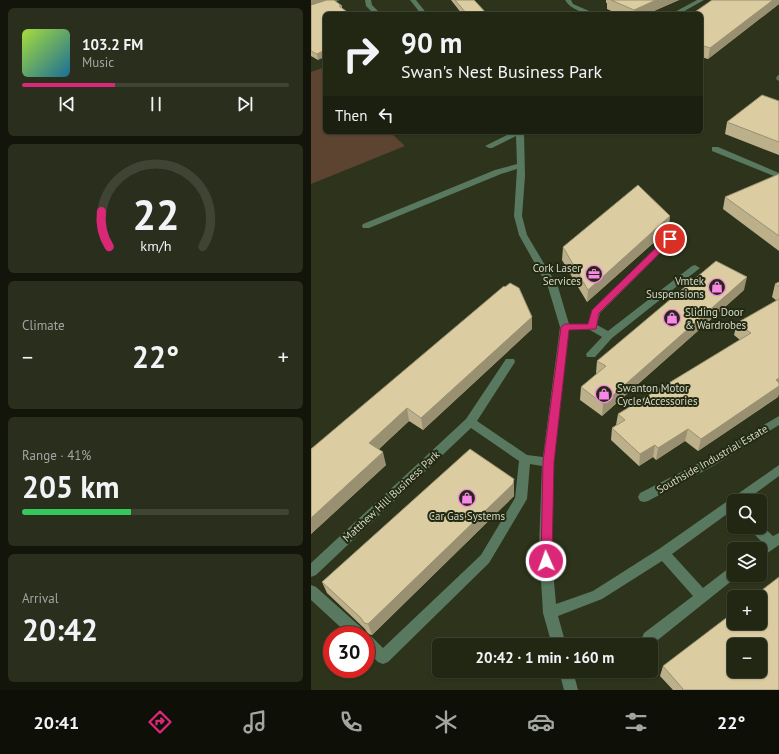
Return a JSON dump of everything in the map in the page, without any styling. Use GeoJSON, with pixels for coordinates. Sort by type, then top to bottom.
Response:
{"type":"FeatureCollection","features":[{"type":"Feature","properties":{"kind":"street"},"geometry":{"type":"LineString","coordinates":[[311,8],[337,0]]}},
{"type":"Feature","properties":{"kind":"street"},"geometry":{"type":"LineString","coordinates":[[368,0],[369,6],[376,12]]}},
{"type":"Feature","properties":{"kind":"street"},"geometry":{"type":"LineString","coordinates":[[413,0],[422,12]]}},
{"type":"Feature","properties":{"kind":"street"},"geometry":{"type":"LineString","coordinates":[[568,0],[571,5],[588,12]]}},
{"type":"Feature","properties":{"kind":"street"},"geometry":{"type":"LineString","coordinates":[[678,12],[701,0]]}},
{"type":"Feature","properties":{"kind":"street"},"geometry":{"type":"LineString","coordinates":[[489,146],[516,134]]}},
{"type":"Feature","properties":{"kind":"street"},"geometry":{"type":"LineString","coordinates":[[520,134],[518,216],[523,235],[553,287],[565,327],[548,462],[545,548],[550,613],[557,638]]}},
{"type":"Feature","properties":{"kind":"street"},"geometry":{"type":"LineString","coordinates":[[715,149],[779,176]]}},
{"type":"Feature","properties":{"kind":"street"},"geometry":{"type":"LineString","coordinates":[[366,226],[491,175],[520,166]]}},
{"type":"Feature","properties":{"kind":"street"},"geometry":{"type":"LineString","coordinates":[[592,327],[595,312],[670,239]]}},
{"type":"Feature","properties":{"kind":"street"},"geometry":{"type":"LineString","coordinates":[[591,354],[609,336],[695,268]]}},
{"type":"Feature","properties":{"kind":"street"},"geometry":{"type":"LineString","coordinates":[[565,327],[592,327],[609,336]]}},
{"type":"Feature","properties":{"kind":"street","name":"Matthew Hill Business Park"},"geometry":{"type":"LineString","coordinates":[[311,571],[470,422],[511,362]]}},
{"type":"Feature","properties":{"kind":"street","name":"Southside Industrial Estate"},"geometry":{"type":"LineString","coordinates":[[644,497],[709,463],[779,420]]}},
{"type":"Feature","properties":{"kind":"street"},"geometry":{"type":"LineString","coordinates":[[470,422],[525,459],[548,462]]}},
{"type":"Feature","properties":{"kind":"street"},"geometry":{"type":"LineString","coordinates":[[375,650],[383,657],[485,559],[521,499],[525,459]]}},
{"type":"Feature","properties":{"kind":"street"},"geometry":{"type":"LineString","coordinates":[[748,494],[779,470]]}},
{"type":"Feature","properties":{"kind":"street"},"geometry":{"type":"LineString","coordinates":[[550,613],[597,595],[663,553],[727,509]]}},
{"type":"Feature","properties":{"kind":"street"},"geometry":{"type":"LineString","coordinates":[[766,534],[775,540],[767,546]]}},
{"type":"Feature","properties":{"kind":"street"},"geometry":{"type":"LineString","coordinates":[[663,553],[702,597]]}},
{"type":"Feature","properties":{"kind":"street"},"geometry":{"type":"LineString","coordinates":[[649,638],[727,577]]}},
{"type":"Feature","properties":{"kind":"street"},"geometry":{"type":"LineString","coordinates":[[311,591],[349,626]]}},
{"type":"Feature","properties":{"kind":"street"},"geometry":{"type":"LineString","coordinates":[[568,678],[571,690]]}},
{"type":"Feature","properties":{"kind":"shaded area"},"geometry":{"type":"Polygon","coordinates":[[[323,68],[323,134],[392,134],[405,146],[311,184],[311,72],[323,68]]]}},
{"type":"Feature","properties":{"kind":"building"},"geometry":{"type":"Polygon","coordinates":[[[327,0],[334,0],[347,12],[323,12],[323,51],[317,54],[311,51],[311,5],[327,0]]]}},
{"type":"Feature","properties":{"kind":"building"},"geometry":{"type":"Polygon","coordinates":[[[455,0],[474,0],[485,12],[465,12],[455,0]]]}},
{"type":"Feature","properties":{"kind":"building"},"geometry":{"type":"Polygon","coordinates":[[[611,0],[656,0],[634,10],[611,0]]]}},
{"type":"Feature","properties":{"kind":"building"},"geometry":{"type":"Polygon","coordinates":[[[712,0],[773,0],[710,48],[703,46],[703,12],[695,12],[712,0]]]}},
{"type":"Feature","properties":{"kind":"building"},"geometry":{"type":"Polygon","coordinates":[[[762,95],[779,101],[779,142],[727,122],[762,95]]]}},
{"type":"Feature","properties":{"kind":"building"},"geometry":{"type":"Polygon","coordinates":[[[779,174],[779,236],[725,197],[779,174]]]}},
{"type":"Feature","properties":{"kind":"building"},"geometry":{"type":"Polygon","coordinates":[[[638,185],[670,216],[588,290],[563,247],[638,185]]]}},
{"type":"Feature","properties":{"kind":"building"},"geometry":{"type":"Polygon","coordinates":[[[716,261],[747,277],[603,404],[581,387],[606,366],[597,361],[716,261]]]}},
{"type":"Feature","properties":{"kind":"building"},"geometry":{"type":"Polygon","coordinates":[[[510,283],[519,288],[532,317],[421,418],[407,408],[369,443],[383,452],[311,518],[311,449],[504,286],[505,287],[510,283]]]}},
{"type":"Feature","properties":{"kind":"building"},"geometry":{"type":"Polygon","coordinates":[[[779,299],[779,378],[776,380],[779,383],[779,386],[701,439],[688,429],[658,448],[655,445],[640,454],[612,428],[625,420],[618,414],[751,333],[737,323],[779,299]]]}},
{"type":"Feature","properties":{"kind":"building"},"geometry":{"type":"Polygon","coordinates":[[[470,449],[514,479],[513,484],[368,624],[364,623],[361,618],[322,582],[470,449]]]}},
{"type":"Feature","properties":{"kind":"building"},"geometry":{"type":"Polygon","coordinates":[[[779,577],[779,690],[682,690],[683,689],[663,666],[727,617],[727,630],[767,630],[767,590],[762,590],[779,577]]]}},
{"type":"Feature","properties":{"kind":"place","name":"Cork Laser Services"},"geometry":{"type":"Point","coordinates":[594,274]}},
{"type":"Feature","properties":{"kind":"place","name":"Vmtek Suspensions"},"geometry":{"type":"Point","coordinates":[717,287]}},
{"type":"Feature","properties":{"kind":"place","name":"Sliding Door & Wardrobes"},"geometry":{"type":"Point","coordinates":[672,318]}},
{"type":"Feature","properties":{"kind":"place","name":"Swanton Motor Cycle Accessories"},"geometry":{"type":"Point","coordinates":[604,394]}},
{"type":"Feature","properties":{"kind":"place","name":"Car Gas Systems"},"geometry":{"type":"Point","coordinates":[467,498]}},
{"type":"Feature","properties":{"kind":"route"},"geometry":{"type":"LineString","coordinates":[[546,561],[545,548],[548,462],[565,327],[592,327],[595,312],[670,239]]}}]}
